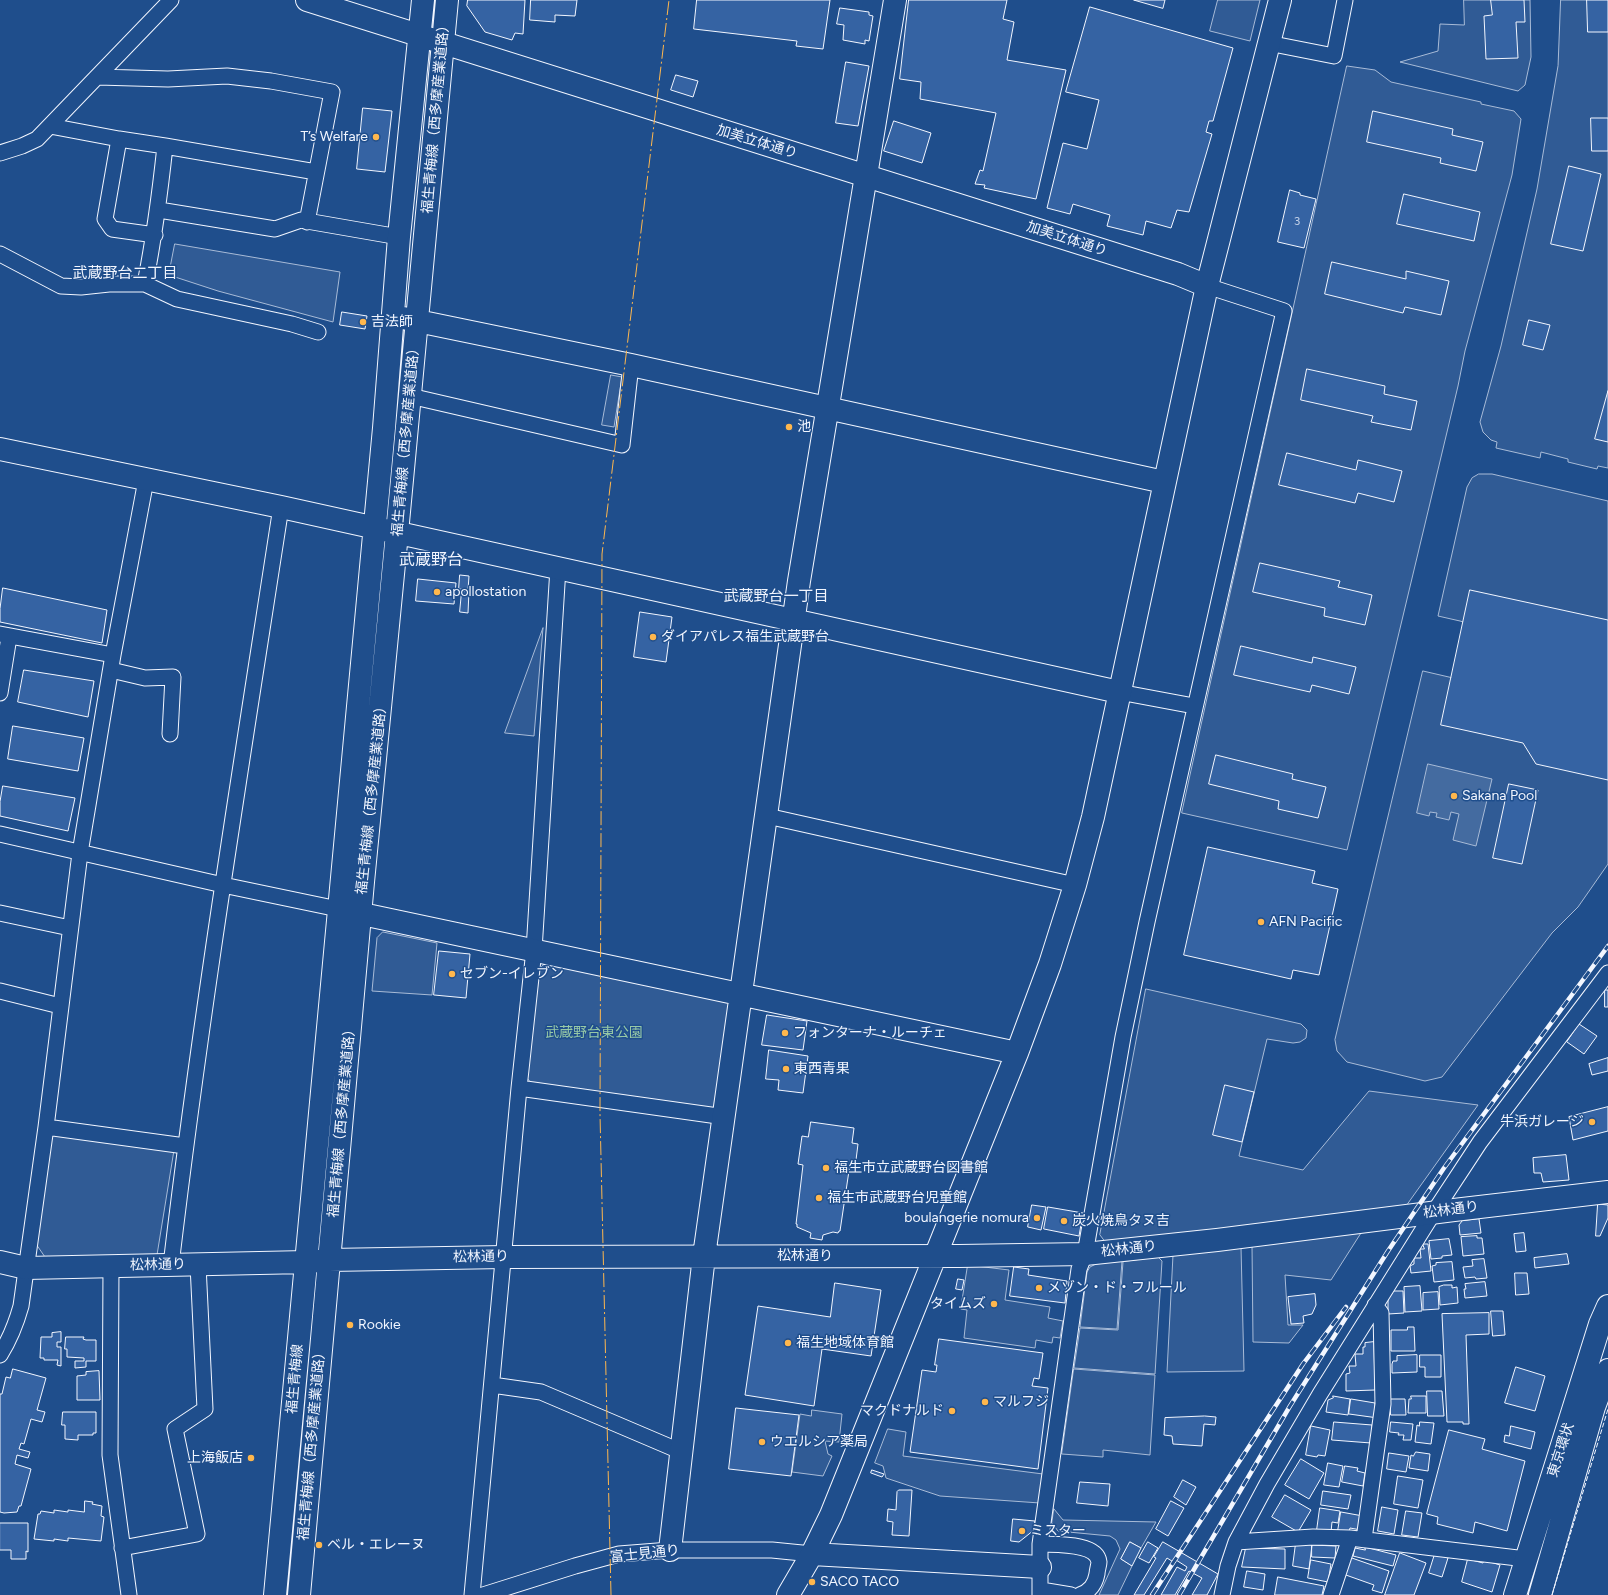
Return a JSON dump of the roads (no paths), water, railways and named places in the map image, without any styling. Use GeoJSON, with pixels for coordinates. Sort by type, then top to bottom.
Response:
{"type":"FeatureCollection","features":[{"type":"Feature","properties":{"kind":"main road","name":"加美立体通り"},"geometry":{"type":"LineString","coordinates":[[307,0],[1178,274],[1207,286]]}},
{"type":"Feature","properties":{"kind":"main road","name":"福生青梅線（西多摩産業道路）"},"geometry":{"type":"LineString","coordinates":[[315,1162],[375,529],[399,237],[418,35],[423,0]]}},
{"type":"Feature","properties":{"kind":"main road","name":"福生青梅線（西多摩産業道路）"},"geometry":{"type":"LineString","coordinates":[[299,1595],[361,913],[398,533],[447,0]]}},
{"type":"Feature","properties":{"kind":"main road"},"geometry":{"type":"LineString","coordinates":[[670,1550],[704,1256],[725,1117],[740,995],[767,816],[794,619],[895,0]]}},
{"type":"Feature","properties":{"kind":"main road"},"geometry":{"type":"LineString","coordinates":[[788,1595],[812,1554],[831,1515],[936,1256],[1017,1053],[1050,964],[1075,885],[1093,817],[1207,286],[1280,0]]}},
{"type":"Feature","properties":{"kind":"main road"},"geometry":{"type":"LineString","coordinates":[[393,316],[632,365],[1164,482]]}},
{"type":"Feature","properties":{"kind":"main road"},"geometry":{"type":"LineString","coordinates":[[0,449],[398,533],[794,619],[1119,692]]}},
{"type":"Feature","properties":{"kind":"main road"},"geometry":{"type":"LineString","coordinates":[[338,909],[1017,1053]]}},
{"type":"Feature","properties":{"kind":"main road","name":"福生青梅線"},"geometry":{"type":"LineString","coordinates":[[275,1595],[315,1162]]}},
{"type":"Feature","properties":{"kind":"main road","name":"松林通り"},"geometry":{"type":"LineString","coordinates":[[0,1262],[26,1268],[198,1265],[504,1256],[936,1256],[1085,1254],[1224,1239],[1434,1212],[1608,1192]]}},
{"type":"Feature","properties":{"kind":"main road","name":"東京環状"},"geometry":{"type":"LineString","coordinates":[[1516,1595],[1600,1324],[1608,1306]]}},
{"type":"Feature","properties":{"kind":"main road","name":"東京環状"},"geometry":{"type":"LineString","coordinates":[[1540,1595],[1594,1407],[1608,1370]]}},
{"type":"Feature","properties":{"kind":"main road"},"geometry":{"type":"LineString","coordinates":[[812,1554],[1040,1567]]}},
{"type":"Feature","properties":{"kind":"street"},"geometry":{"type":"LineString","coordinates":[[0,153],[22,146],[37,139],[171,0]]}},
{"type":"Feature","properties":{"kind":"street"},"geometry":{"type":"LineString","coordinates":[[1268,43],[1334,56],[1345,0]]}},
{"type":"Feature","properties":{"kind":"street"},"geometry":{"type":"LineString","coordinates":[[98,77],[168,79],[227,76],[271,81],[332,92],[307,222]]}},
{"type":"Feature","properties":{"kind":"street"},"geometry":{"type":"LineString","coordinates":[[50,126],[316,172]]}},
{"type":"Feature","properties":{"kind":"street"},"geometry":{"type":"LineString","coordinates":[[119,139],[105,219],[112,229],[155,235]]}},
{"type":"Feature","properties":{"kind":"street"},"geometry":{"type":"LineString","coordinates":[[145,284],[155,235],[165,146]]}},
{"type":"Feature","properties":{"kind":"street"},"geometry":{"type":"LineString","coordinates":[[158,210],[275,229],[301,220],[399,237]]}},
{"type":"Feature","properties":{"kind":"street"},"geometry":{"type":"LineString","coordinates":[[0,254],[61,286],[81,287],[109,284],[145,284],[177,299],[292,324],[318,332]]}},
{"type":"Feature","properties":{"kind":"street"},"geometry":{"type":"LineString","coordinates":[[1071,1595],[1040,1593],[1040,1544],[1079,1269],[1085,1254],[1123,1037],[1194,706],[1284,311],[1207,286]]}},
{"type":"Feature","properties":{"kind":"street"},"geometry":{"type":"LineString","coordinates":[[410,396],[622,445],[632,365]]}},
{"type":"Feature","properties":{"kind":"street"},"geometry":{"type":"LineString","coordinates":[[0,1355],[16,1325],[21,1306],[46,1127],[80,852],[113,654],[146,480]]}},
{"type":"Feature","properties":{"kind":"street"},"geometry":{"type":"LineString","coordinates":[[171,1265],[185,1146],[223,885],[281,508]]}},
{"type":"Feature","properties":{"kind":"street"},"geometry":{"type":"LineString","coordinates":[[472,1595],[519,1088],[534,950],[558,568]]}},
{"type":"Feature","properties":{"kind":"street"},"geometry":{"type":"LineString","coordinates":[[0,694],[4,635],[113,654]]}},
{"type":"Feature","properties":{"kind":"street"},"geometry":{"type":"LineString","coordinates":[[111,670],[145,678],[173,677],[170,734]]}},
{"type":"Feature","properties":{"kind":"street"},"geometry":{"type":"LineString","coordinates":[[1119,692],[1194,706]]}},
{"type":"Feature","properties":{"kind":"street"},"geometry":{"type":"LineString","coordinates":[[767,816],[1075,885]]}},
{"type":"Feature","properties":{"kind":"street"},"geometry":{"type":"LineString","coordinates":[[0,834],[223,885],[338,909]]}},
{"type":"Feature","properties":{"kind":"street"},"geometry":{"type":"LineString","coordinates":[[0,913],[70,928]]}},
{"type":"Feature","properties":{"kind":"street"},"geometry":{"type":"LineString","coordinates":[[1222,1595],[1228,1566],[1236,1542],[1267,1484],[1375,1305],[1480,1142],[1608,973]]}},
{"type":"Feature","properties":{"kind":"street"},"geometry":{"type":"LineString","coordinates":[[0,991],[60,1006]]}},
{"type":"Feature","properties":{"kind":"street"},"geometry":{"type":"LineString","coordinates":[[519,1088],[725,1117]]}},
{"type":"Feature","properties":{"kind":"street"},"geometry":{"type":"LineString","coordinates":[[46,1127],[185,1146]]}},
{"type":"Feature","properties":{"kind":"street"},"geometry":{"type":"LineString","coordinates":[[122,1548],[197,1534],[175,1430],[205,1409],[198,1265]]}},
{"type":"Feature","properties":{"kind":"street"},"geometry":{"type":"LineString","coordinates":[[111,1266],[110,1455],[129,1595]]}},
{"type":"Feature","properties":{"kind":"street"},"geometry":{"type":"LineString","coordinates":[[1331,1595],[1357,1539],[1383,1404],[1381,1314],[1375,1305]]}},
{"type":"Feature","properties":{"kind":"street"},"geometry":{"type":"LineString","coordinates":[[492,1385],[541,1392],[682,1452]]}},
{"type":"Feature","properties":{"kind":"street"},"geometry":{"type":"LineString","coordinates":[[1236,1542],[1313,1537],[1357,1539],[1526,1559]]}},
{"type":"Feature","properties":{"kind":"street"},"geometry":{"type":"LineString","coordinates":[[1040,1544],[1081,1546],[1096,1554],[1099,1561],[1096,1580],[1090,1591],[1080,1595]]}},
{"type":"Feature","properties":{"kind":"street","name":"富士見通り"},"geometry":{"type":"LineString","coordinates":[[483,1595],[575,1566],[619,1554],[670,1550],[772,1550],[812,1554]]}},
{"type":"Feature","properties":{"kind":"railway"},"geometry":{"type":"LineString","coordinates":[[1179,1595],[1290,1406],[1388,1251],[1444,1168],[1608,946]]}},
{"type":"Feature","properties":{"kind":"railway"},"geometry":{"type":"LineString","coordinates":[[1152,1595],[1303,1364],[1346,1307]]}},
{"type":"Feature","properties":{"kind":"place","name":"T’s Welfare"},"geometry":{"type":"Point","coordinates":[376,137]}},
{"type":"Feature","properties":{"kind":"place","name":"吉法師"},"geometry":{"type":"Point","coordinates":[363,322]}},
{"type":"Feature","properties":{"kind":"place","name":"池"},"geometry":{"type":"Point","coordinates":[789,427]}},
{"type":"Feature","properties":{"kind":"place","name":"apollostation"},"geometry":{"type":"Point","coordinates":[437,592]}},
{"type":"Feature","properties":{"kind":"place","name":"ダイアパレス福生武蔵野台"},"geometry":{"type":"Point","coordinates":[653,637]}},
{"type":"Feature","properties":{"kind":"place","name":"Sakana Pool"},"geometry":{"type":"Point","coordinates":[1454,796]}},
{"type":"Feature","properties":{"kind":"place","name":"AFN Pacific"},"geometry":{"type":"Point","coordinates":[1261,922]}},
{"type":"Feature","properties":{"kind":"place","name":"セブン-イレブン"},"geometry":{"type":"Point","coordinates":[452,974]}},
{"type":"Feature","properties":{"kind":"place","name":"フォンターナ・ルーチェ"},"geometry":{"type":"Point","coordinates":[785,1033]}},
{"type":"Feature","properties":{"kind":"place","name":"東西青果"},"geometry":{"type":"Point","coordinates":[786,1069]}},
{"type":"Feature","properties":{"kind":"place","name":"牛浜ガレージ"},"geometry":{"type":"Point","coordinates":[1592,1122]}},
{"type":"Feature","properties":{"kind":"place","name":"福生市立武蔵野台図書館"},"geometry":{"type":"Point","coordinates":[826,1168]}},
{"type":"Feature","properties":{"kind":"place","name":"福生市武蔵野台児童館"},"geometry":{"type":"Point","coordinates":[819,1198]}},
{"type":"Feature","properties":{"kind":"place","name":"boulangerie nomura"},"geometry":{"type":"Point","coordinates":[1037,1218]}},
{"type":"Feature","properties":{"kind":"place","name":"炭火焼鳥タヌ吉"},"geometry":{"type":"Point","coordinates":[1064,1221]}},
{"type":"Feature","properties":{"kind":"place","name":"メゾン・ド・フルール"},"geometry":{"type":"Point","coordinates":[1039,1288]}},
{"type":"Feature","properties":{"kind":"place","name":"タイムズ"},"geometry":{"type":"Point","coordinates":[994,1304]}},
{"type":"Feature","properties":{"kind":"place","name":"Rookie"},"geometry":{"type":"Point","coordinates":[350,1325]}},
{"type":"Feature","properties":{"kind":"place","name":"福生地域体育館"},"geometry":{"type":"Point","coordinates":[788,1343]}},
{"type":"Feature","properties":{"kind":"place","name":"マルフジ"},"geometry":{"type":"Point","coordinates":[985,1402]}},
{"type":"Feature","properties":{"kind":"place","name":"マクドナルド"},"geometry":{"type":"Point","coordinates":[952,1411]}},
{"type":"Feature","properties":{"kind":"place","name":"ウエルシア薬局"},"geometry":{"type":"Point","coordinates":[762,1442]}},
{"type":"Feature","properties":{"kind":"place","name":"上海飯店"},"geometry":{"type":"Point","coordinates":[251,1458]}},
{"type":"Feature","properties":{"kind":"place","name":"ミスター"},"geometry":{"type":"Point","coordinates":[1022,1531]}},
{"type":"Feature","properties":{"kind":"place","name":"ベル・エレーヌ"},"geometry":{"type":"Point","coordinates":[319,1545]}},
{"type":"Feature","properties":{"kind":"place","name":"SACO TACO"},"geometry":{"type":"Point","coordinates":[812,1582]}},
{"type":"Feature","properties":{"kind":"district","name":"武蔵野台二丁目"},"geometry":{"type":"Point","coordinates":[125,274]}},
{"type":"Feature","properties":{"kind":"district","name":"武蔵野台"},"geometry":{"type":"Point","coordinates":[431,560]}},
{"type":"Feature","properties":{"kind":"district","name":"武蔵野台一丁目"},"geometry":{"type":"Point","coordinates":[776,597]}},
{"type":"Feature","properties":{"kind":"park label","name":"武蔵野台東公園"},"geometry":{"type":"Point","coordinates":[594,1033]}}]}
